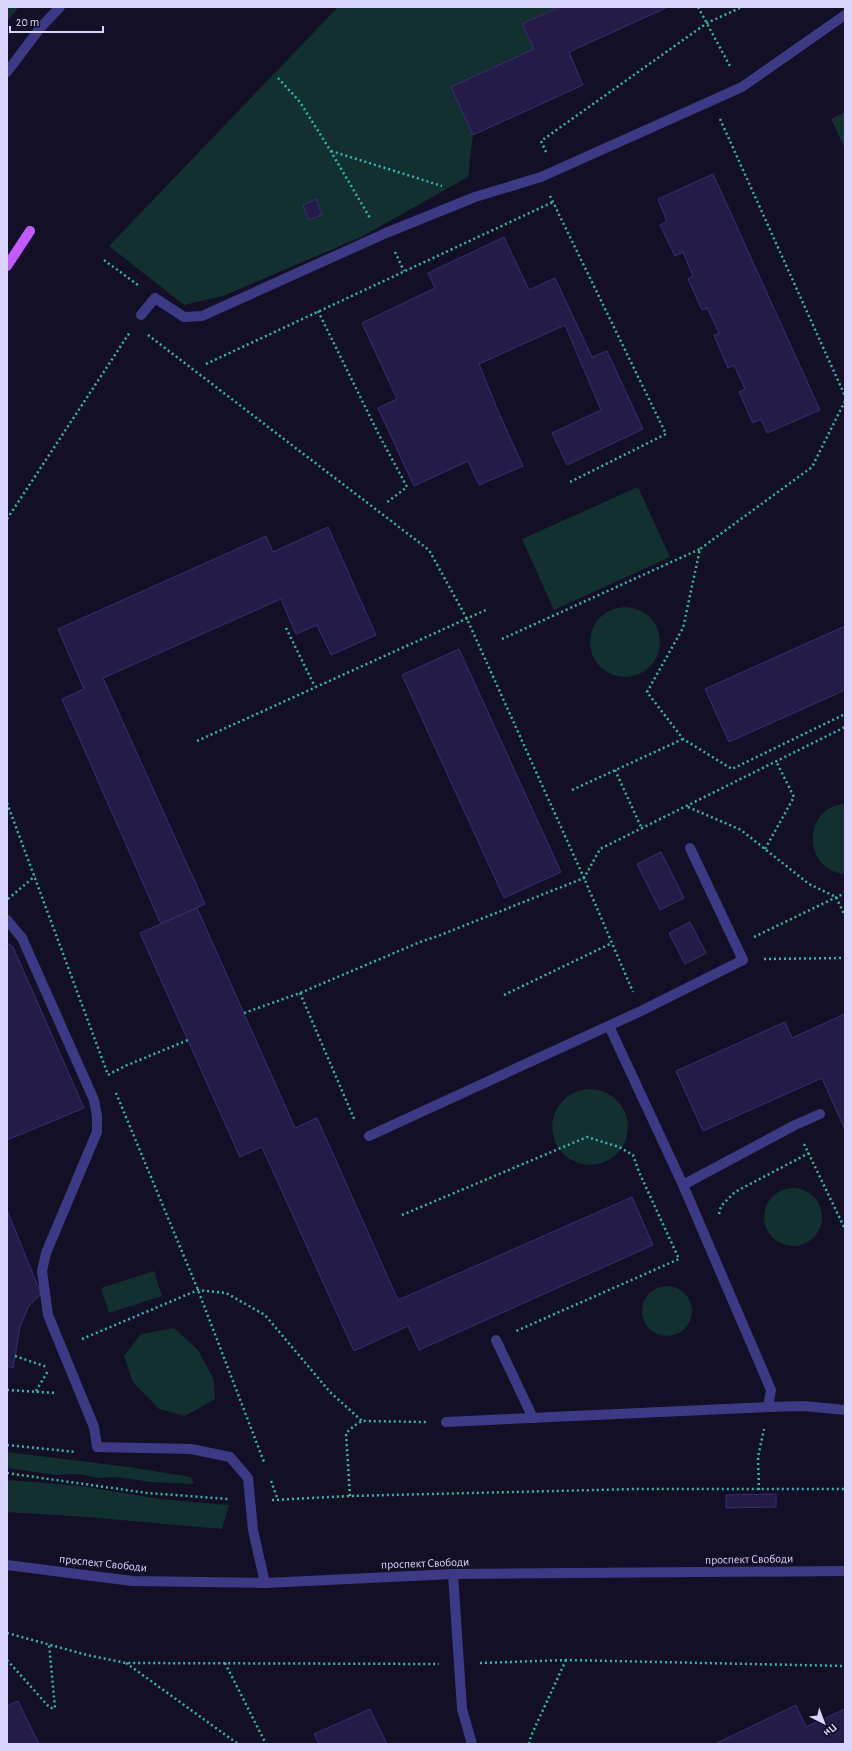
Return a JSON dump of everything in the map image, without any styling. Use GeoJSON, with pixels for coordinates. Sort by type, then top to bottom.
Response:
{"type":"FeatureCollection","features":[{"type":"Feature","properties":{"kind":"main road"},"geometry":{"type":"LineString","coordinates":[[7,266],[30,231]]}},
{"type":"Feature","properties":{"kind":"street"},"geometry":{"type":"LineString","coordinates":[[7,72],[40,28],[60,7]]}},
{"type":"Feature","properties":{"kind":"street"},"geometry":{"type":"LineString","coordinates":[[141,315],[155,298],[184,317],[202,316],[380,236],[475,197],[541,178],[712,100],[742,88],[845,15]]}},
{"type":"Feature","properties":{"kind":"street"},"geometry":{"type":"LineString","coordinates":[[369,1136],[641,1011],[743,960],[690,848]]}},
{"type":"Feature","properties":{"kind":"street"},"geometry":{"type":"LineString","coordinates":[[7,920],[22,938],[94,1100],[97,1116],[97,1132],[94,1142],[46,1253],[42,1271],[48,1315],[94,1427],[97,1447],[192,1449],[230,1457],[248,1478],[253,1530],[265,1583]]}},
{"type":"Feature","properties":{"kind":"street"},"geometry":{"type":"LineString","coordinates":[[609,1026],[683,1185],[771,1390],[768,1407]]}},
{"type":"Feature","properties":{"kind":"street"},"geometry":{"type":"LineString","coordinates":[[683,1185],[795,1125],[820,1114]]}},
{"type":"Feature","properties":{"kind":"street"},"geometry":{"type":"LineString","coordinates":[[496,1340],[533,1418]]}},
{"type":"Feature","properties":{"kind":"street"},"geometry":{"type":"LineString","coordinates":[[446,1422],[768,1407],[804,1406],[845,1410]]}},
{"type":"Feature","properties":{"kind":"street","name":"проспект Свободи"},"geometry":{"type":"LineString","coordinates":[[7,1565],[132,1581],[265,1583],[453,1574],[845,1571]]}},
{"type":"Feature","properties":{"kind":"street"},"geometry":{"type":"LineString","coordinates":[[453,1574],[462,1708],[472,1744]]}},
{"type":"Feature","properties":{"kind":"path"},"geometry":{"type":"LineString","coordinates":[[698,7],[742,88]]}},
{"type":"Feature","properties":{"kind":"path"},"geometry":{"type":"LineString","coordinates":[[554,171],[541,141],[707,23],[742,7]]}},
{"type":"Feature","properties":{"kind":"path"},"geometry":{"type":"LineString","coordinates":[[278,78],[300,102],[380,236]]}},
{"type":"Feature","properties":{"kind":"path"},"geometry":{"type":"LineString","coordinates":[[712,100],[845,396]]}},
{"type":"Feature","properties":{"kind":"path"},"geometry":{"type":"LineString","coordinates":[[330,150],[475,197]]}},
{"type":"Feature","properties":{"kind":"path"},"geometry":{"type":"LineString","coordinates":[[541,178],[666,434],[568,483]]}},
{"type":"Feature","properties":{"kind":"path"},"geometry":{"type":"LineString","coordinates":[[206,364],[553,202]]}},
{"type":"Feature","properties":{"kind":"path"},"geometry":{"type":"LineString","coordinates":[[104,260],[155,298]]}},
{"type":"Feature","properties":{"kind":"path"},"geometry":{"type":"LineString","coordinates":[[318,311],[378,433],[407,487],[386,503]]}},
{"type":"Feature","properties":{"kind":"path"},"geometry":{"type":"LineString","coordinates":[[7,519],[141,315]]}},
{"type":"Feature","properties":{"kind":"path"},"geometry":{"type":"LineString","coordinates":[[135,325],[430,550],[467,619],[584,878],[641,1011]]}},
{"type":"Feature","properties":{"kind":"path"},"geometry":{"type":"LineString","coordinates":[[502,639],[700,549],[812,467],[845,402]]}},
{"type":"Feature","properties":{"kind":"path"},"geometry":{"type":"LineString","coordinates":[[700,549],[683,628],[647,692],[683,739],[732,768],[845,714]]}},
{"type":"Feature","properties":{"kind":"path"},"geometry":{"type":"LineString","coordinates":[[197,741],[488,609]]}},
{"type":"Feature","properties":{"kind":"path"},"geometry":{"type":"LineString","coordinates":[[286,628],[315,687]]}},
{"type":"Feature","properties":{"kind":"path"},"geometry":{"type":"LineString","coordinates":[[244,1013],[300,993],[420,942],[584,878],[600,850],[845,727]]}},
{"type":"Feature","properties":{"kind":"path"},"geometry":{"type":"LineString","coordinates":[[572,790],[683,739]]}},
{"type":"Feature","properties":{"kind":"path"},"geometry":{"type":"LineString","coordinates":[[765,849],[794,797],[776,761]]}},
{"type":"Feature","properties":{"kind":"path"},"geometry":{"type":"LineString","coordinates":[[615,770],[642,829]]}},
{"type":"Feature","properties":{"kind":"path"},"geometry":{"type":"LineString","coordinates":[[7,803],[111,1082]]}},
{"type":"Feature","properties":{"kind":"path"},"geometry":{"type":"LineString","coordinates":[[688,807],[741,830],[809,884],[836,897],[845,916]]}},
{"type":"Feature","properties":{"kind":"path"},"geometry":{"type":"LineString","coordinates":[[7,900],[35,876]]}},
{"type":"Feature","properties":{"kind":"path"},"geometry":{"type":"LineString","coordinates":[[736,946],[845,893]]}},
{"type":"Feature","properties":{"kind":"path"},"geometry":{"type":"LineString","coordinates":[[504,996],[612,943]]}},
{"type":"Feature","properties":{"kind":"path"},"geometry":{"type":"LineString","coordinates":[[743,960],[845,958]]}},
{"type":"Feature","properties":{"kind":"path"},"geometry":{"type":"LineString","coordinates":[[300,993],[358,1128]]}},
{"type":"Feature","properties":{"kind":"path"},"geometry":{"type":"LineString","coordinates":[[108,1075],[125,1066],[188,1040]]}},
{"type":"Feature","properties":{"kind":"path"},"geometry":{"type":"LineString","coordinates":[[114,1089],[198,1290],[264,1463]]}},
{"type":"Feature","properties":{"kind":"path"},"geometry":{"type":"LineString","coordinates":[[795,1125],[845,1229]]}},
{"type":"Feature","properties":{"kind":"path"},"geometry":{"type":"LineString","coordinates":[[402,1215],[587,1137],[619,1148],[633,1155],[639,1172],[679,1259],[496,1340]]}},
{"type":"Feature","properties":{"kind":"path"},"geometry":{"type":"LineString","coordinates":[[719,1215],[721,1206],[735,1192],[809,1153]]}},
{"type":"Feature","properties":{"kind":"path"},"geometry":{"type":"LineString","coordinates":[[36,1391],[62,1348],[198,1290],[226,1293],[265,1315],[330,1392],[362,1421]]}},
{"type":"Feature","properties":{"kind":"path"},"geometry":{"type":"LineString","coordinates":[[15,1356],[49,1368]]}},
{"type":"Feature","properties":{"kind":"path"},"geometry":{"type":"LineString","coordinates":[[7,1390],[81,1395]]}},
{"type":"Feature","properties":{"kind":"path"},"geometry":{"type":"LineString","coordinates":[[759,1490],[758,1457],[764,1434],[768,1407]]}},
{"type":"Feature","properties":{"kind":"path"},"geometry":{"type":"LineString","coordinates":[[350,1496],[346,1433],[354,1426],[362,1421],[446,1422]]}},
{"type":"Feature","properties":{"kind":"path"},"geometry":{"type":"LineString","coordinates":[[7,1473],[147,1493],[250,1501],[350,1496],[635,1489],[845,1489]]}},
{"type":"Feature","properties":{"kind":"path"},"geometry":{"type":"LineString","coordinates":[[270,1478],[278,1500]]}},
{"type":"Feature","properties":{"kind":"path"},"geometry":{"type":"LineString","coordinates":[[7,1633],[87,1655],[126,1662],[460,1664],[566,1660],[845,1666]]}},
{"type":"Feature","properties":{"kind":"path"},"geometry":{"type":"LineString","coordinates":[[7,1660],[50,1708],[55,1708],[49,1644]]}},
{"type":"Feature","properties":{"kind":"path"},"geometry":{"type":"LineString","coordinates":[[529,1744],[531,1736],[566,1660]]}},
{"type":"Feature","properties":{"kind":"path"},"geometry":{"type":"LineString","coordinates":[[126,1662],[238,1744]]}},
{"type":"Feature","properties":{"kind":"path"},"geometry":{"type":"LineString","coordinates":[[225,1663],[266,1744]]}},
{"type":"Feature","properties":{"kind":"green space"},"geometry":{"type":"Polygon","coordinates":[[[7,7],[19,7],[7,21],[7,7]]]}},
{"type":"Feature","properties":{"kind":"green space"},"geometry":{"type":"Polygon","coordinates":[[[338,7],[559,7],[522,24],[534,49],[473,135],[468,177],[361,237],[223,296],[184,305],[109,246],[338,7]]]}},
{"type":"Feature","properties":{"kind":"green space"},"geometry":{"type":"Polygon","coordinates":[[[845,112],[845,149],[831,119],[845,112]]]}},
{"type":"Feature","properties":{"kind":"green space"},"geometry":{"type":"Polygon","coordinates":[[[638,487],[670,557],[554,610],[522,539],[638,487]]]}},
{"type":"Feature","properties":{"kind":"green space"},"geometry":{"type":"Polygon","coordinates":[[[625,607],[638,610],[650,617],[657,629],[660,642],[657,655],[650,667],[638,674],[625,677],[612,674],[600,667],[593,655],[590,642],[593,629],[600,617],[612,610],[625,607]]]}},
{"type":"Feature","properties":{"kind":"green space"},"geometry":{"type":"Polygon","coordinates":[[[845,804],[845,874],[831,870],[821,862],[815,851],[813,838],[815,826],[821,815],[831,807],[845,804]]]}},
{"type":"Feature","properties":{"kind":"green space"},"geometry":{"type":"Polygon","coordinates":[[[590,1089],[605,1092],[617,1100],[625,1112],[628,1127],[625,1142],[617,1154],[605,1162],[590,1165],[575,1162],[563,1154],[555,1142],[552,1127],[555,1112],[563,1100],[575,1092],[590,1089]]]}},
{"type":"Feature","properties":{"kind":"green space"},"geometry":{"type":"Polygon","coordinates":[[[787,1188],[799,1188],[814,1196],[822,1211],[822,1223],[814,1238],[799,1246],[787,1246],[772,1238],[764,1223],[764,1211],[772,1196],[787,1188]]]}},
{"type":"Feature","properties":{"kind":"green space"},"geometry":{"type":"Polygon","coordinates":[[[154,1271],[162,1296],[109,1313],[101,1288],[154,1271]]]}},
{"type":"Feature","properties":{"kind":"green space"},"geometry":{"type":"Polygon","coordinates":[[[662,1286],[672,1286],[685,1293],[692,1306],[692,1316],[685,1329],[672,1336],[662,1336],[653,1332],[646,1325],[642,1316],[642,1306],[646,1297],[653,1290],[662,1286]]]}},
{"type":"Feature","properties":{"kind":"green space"},"geometry":{"type":"Polygon","coordinates":[[[174,1328],[198,1350],[214,1380],[215,1399],[185,1416],[159,1409],[133,1382],[124,1356],[141,1334],[174,1328]]]}},
{"type":"Feature","properties":{"kind":"green space"},"geometry":{"type":"Polygon","coordinates":[[[7,1452],[129,1467],[191,1477],[194,1484],[151,1482],[116,1477],[99,1478],[77,1474],[56,1475],[7,1468],[7,1452]]]}},
{"type":"Feature","properties":{"kind":"green space"},"geometry":{"type":"Polygon","coordinates":[[[7,1480],[81,1486],[160,1499],[229,1505],[222,1529],[87,1517],[7,1512],[7,1480]]]}},
{"type":"Feature","properties":{"kind":"building"},"geometry":{"type":"Polygon","coordinates":[[[559,7],[668,7],[569,52],[583,85],[473,135],[451,87],[534,49],[522,24],[559,7]]]}},
{"type":"Feature","properties":{"kind":"building"},"geometry":{"type":"Polygon","coordinates":[[[713,174],[820,410],[767,433],[761,419],[753,423],[739,392],[745,389],[734,365],[728,368],[714,335],[719,333],[707,308],[702,310],[688,279],[693,276],[683,252],[675,256],[660,225],[667,221],[658,199],[713,174]]]}},
{"type":"Feature","properties":{"kind":"building"},"geometry":{"type":"Polygon","coordinates":[[[316,199],[322,215],[309,220],[303,205],[316,199]]]}},
{"type":"Feature","properties":{"kind":"building"},"geometry":{"type":"Polygon","coordinates":[[[504,237],[529,290],[555,278],[592,357],[607,351],[643,429],[567,465],[552,433],[601,410],[565,325],[479,364],[523,466],[479,485],[468,461],[414,486],[378,408],[397,399],[362,323],[435,288],[428,273],[504,237]]]}},
{"type":"Feature","properties":{"kind":"building"},"geometry":{"type":"Polygon","coordinates":[[[328,527],[376,635],[331,655],[317,625],[296,634],[281,599],[103,678],[205,904],[161,924],[62,699],[84,689],[58,629],[266,536],[273,552],[328,527]]]}},
{"type":"Feature","properties":{"kind":"building"},"geometry":{"type":"Polygon","coordinates":[[[845,626],[845,690],[729,742],[705,689],[845,626]]]}},
{"type":"Feature","properties":{"kind":"building"},"geometry":{"type":"Polygon","coordinates":[[[459,649],[561,872],[504,898],[402,675],[459,649]]]}},
{"type":"Feature","properties":{"kind":"building"},"geometry":{"type":"Polygon","coordinates":[[[661,852],[684,898],[660,910],[637,864],[661,852]]]}},
{"type":"Feature","properties":{"kind":"building"},"geometry":{"type":"Polygon","coordinates":[[[197,908],[295,1128],[317,1118],[398,1300],[632,1197],[653,1245],[419,1350],[408,1326],[354,1351],[262,1147],[240,1157],[140,933],[197,908]]]}},
{"type":"Feature","properties":{"kind":"building"},"geometry":{"type":"Polygon","coordinates":[[[690,922],[706,953],[685,964],[669,933],[690,922]]]}},
{"type":"Feature","properties":{"kind":"building"},"geometry":{"type":"Polygon","coordinates":[[[7,943],[13,947],[84,1108],[7,1140],[7,943]]]}},
{"type":"Feature","properties":{"kind":"building"},"geometry":{"type":"Polygon","coordinates":[[[845,1014],[845,1130],[822,1078],[703,1131],[676,1071],[785,1022],[792,1038],[845,1014]]]}},
{"type":"Feature","properties":{"kind":"building"},"geometry":{"type":"Polygon","coordinates":[[[7,1210],[41,1294],[28,1307],[20,1327],[13,1368],[7,1366],[7,1210]]]}},
{"type":"Feature","properties":{"kind":"building"},"geometry":{"type":"Polygon","coordinates":[[[776,1494],[776,1507],[726,1508],[726,1495],[776,1494]]]}},
{"type":"Feature","properties":{"kind":"building"},"geometry":{"type":"Polygon","coordinates":[[[18,1701],[39,1744],[7,1744],[7,1706],[18,1701]]]}},
{"type":"Feature","properties":{"kind":"building"},"geometry":{"type":"Polygon","coordinates":[[[796,1705],[806,1727],[845,1709],[845,1744],[715,1744],[796,1705]]]}},
{"type":"Feature","properties":{"kind":"building"},"geometry":{"type":"Polygon","coordinates":[[[370,1709],[387,1744],[319,1744],[314,1734],[370,1709]]]}}]}
